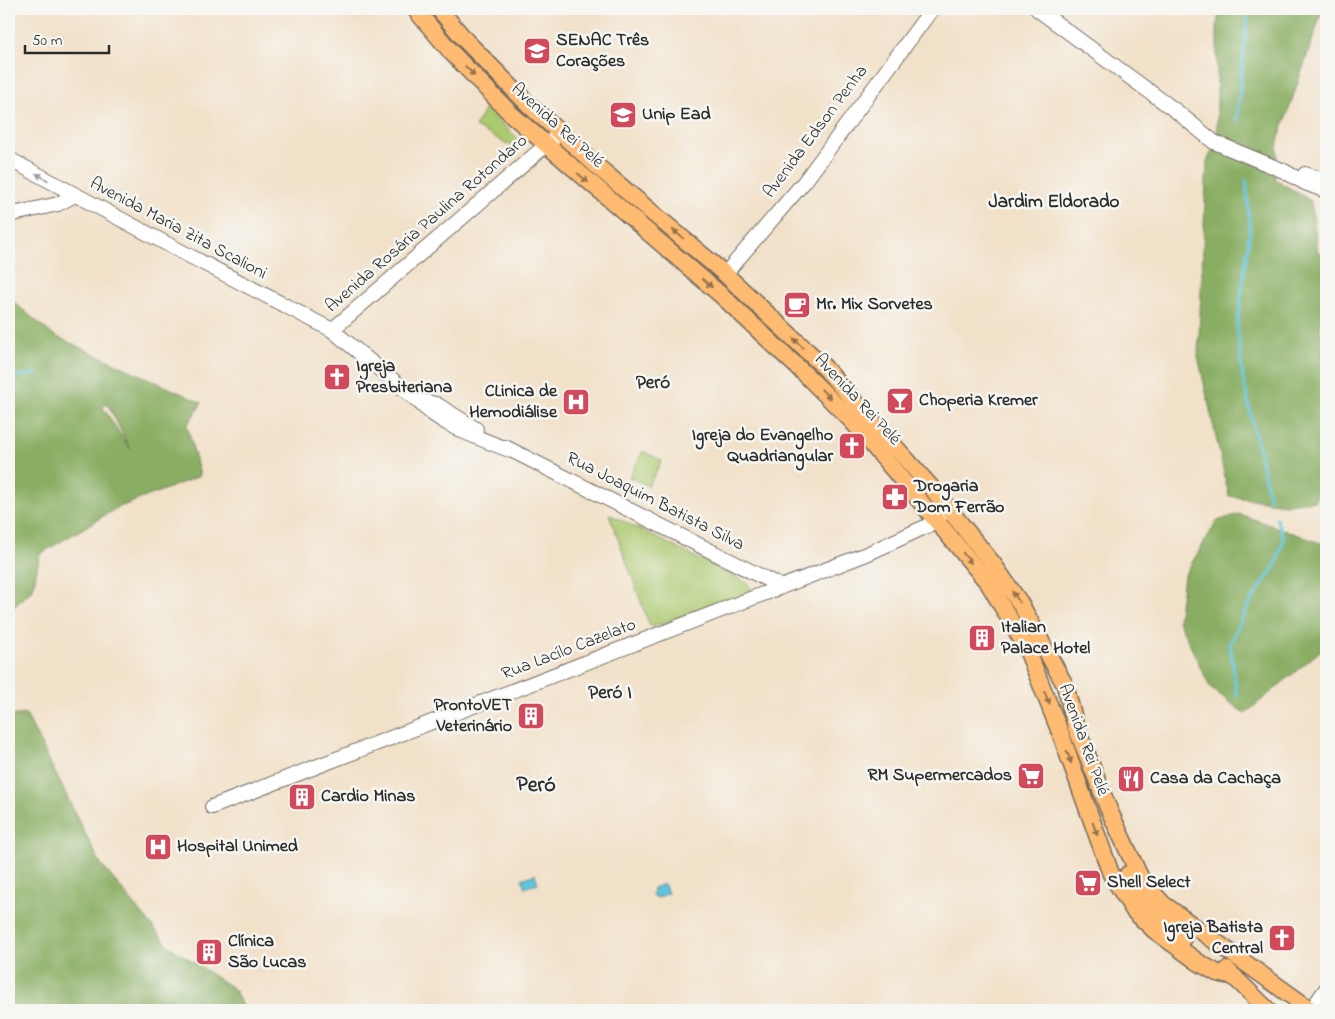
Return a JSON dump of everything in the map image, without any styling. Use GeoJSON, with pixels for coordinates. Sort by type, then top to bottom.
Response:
{"type":"FeatureCollection","features":[{"type":"Feature","properties":{"kind":"main road","name":"Avenida Rei Pelé"},"geometry":{"type":"LineString","coordinates":[[415,9],[452,53],[511,114],[721,295],[806,375],[994,565],[1020,603],[1065,686],[1076,727],[1109,810]]}},
{"type":"Feature","properties":{"kind":"main road","name":"Avenida Rei Pelé"},"geometry":{"type":"LineString","coordinates":[[439,9],[466,41],[560,133],[725,274],[824,367],[930,486],[942,514],[989,584],[1026,647],[1111,874],[1138,916],[1154,930],[1198,962],[1217,973],[1235,977]]}},
{"type":"Feature","properties":{"kind":"main road"},"geometry":{"type":"LineString","coordinates":[[452,53],[466,41]]}},
{"type":"Feature","properties":{"kind":"main road"},"geometry":{"type":"LineString","coordinates":[[1109,810],[1130,879],[1142,901],[1167,927],[1221,964],[1268,1010]]}},
{"type":"Feature","properties":{"kind":"main road"},"geometry":{"type":"LineString","coordinates":[[1109,810],[1142,881],[1163,904],[1311,1010]]}},
{"type":"Feature","properties":{"kind":"main road"},"geometry":{"type":"LineString","coordinates":[[1138,916],[1227,948]]}},
{"type":"Feature","properties":{"kind":"street","name":"Avenida Edson Penha"},"geometry":{"type":"LineString","coordinates":[[725,274],[811,173],[932,9]]}},
{"type":"Feature","properties":{"kind":"street"},"geometry":{"type":"LineString","coordinates":[[1036,9],[1214,142],[1326,191]]}},
{"type":"Feature","properties":{"kind":"street","name":"Avenida Rosária Paulina Rotondaro"},"geometry":{"type":"LineString","coordinates":[[332,330],[560,133]]}},
{"type":"Feature","properties":{"kind":"street","name":"Avenida Maria Zita Scalioni"},"geometry":{"type":"LineString","coordinates":[[9,159],[75,196],[332,330]]}},
{"type":"Feature","properties":{"kind":"street"},"geometry":{"type":"LineString","coordinates":[[1284,171],[1308,174],[1326,181]]}},
{"type":"Feature","properties":{"kind":"street"},"geometry":{"type":"LineString","coordinates":[[9,215],[58,204],[75,196]]}},
{"type":"Feature","properties":{"kind":"street","name":"Rua Joaquim Batista Silva"},"geometry":{"type":"LineString","coordinates":[[332,330],[417,400],[428,412],[452,426],[512,451],[782,587]]}},
{"type":"Feature","properties":{"kind":"street","name":"Rua Lacílo Cazelato"},"geometry":{"type":"LineString","coordinates":[[212,807],[869,553],[942,514]]}},
{"type":"Feature","properties":{"kind":"street"},"geometry":{"type":"LineString","coordinates":[[1311,1010],[1326,989]]}},
{"type":"Feature","properties":{"kind":"green space"},"geometry":{"type":"Polygon","coordinates":[[[1220,9],[1323,9],[1278,141],[1275,179],[1311,201],[1318,252],[1326,256],[1326,304],[1320,324],[1326,388],[1326,467],[1315,501],[1285,504],[1229,496],[1198,356],[1207,161],[1217,141],[1217,24],[1220,9]]]}},
{"type":"Feature","properties":{"kind":"green space"},"geometry":{"type":"Polygon","coordinates":[[[485,108],[519,139],[513,147],[475,127],[485,108]]]}},
{"type":"Feature","properties":{"kind":"green space"},"geometry":{"type":"Polygon","coordinates":[[[566,151],[770,326],[820,374],[933,503],[566,151]]]}},
{"type":"Feature","properties":{"kind":"green space"},"geometry":{"type":"Polygon","coordinates":[[[9,298],[53,335],[202,403],[187,425],[200,476],[117,508],[40,554],[33,589],[13,608],[9,595],[9,298]],[[108,405],[102,406],[130,449],[108,405]]]}},
{"type":"Feature","properties":{"kind":"green space"},"geometry":{"type":"Polygon","coordinates":[[[643,451],[662,461],[648,486],[629,477],[643,451]]]}},
{"type":"Feature","properties":{"kind":"green space"},"geometry":{"type":"Polygon","coordinates":[[[609,514],[747,583],[752,589],[749,593],[653,627],[649,624],[609,514]]]}},
{"type":"Feature","properties":{"kind":"green space"},"geometry":{"type":"Polygon","coordinates":[[[1239,514],[1326,545],[1326,646],[1245,714],[1210,687],[1178,620],[1184,576],[1217,521],[1239,514]]]}},
{"type":"Feature","properties":{"kind":"green space"},"geometry":{"type":"Polygon","coordinates":[[[26,714],[100,863],[169,946],[234,989],[244,1010],[9,1010],[9,716],[26,714]]]}},
{"type":"Feature","properties":{"kind":"water"},"geometry":{"type":"Polygon","coordinates":[[[535,874],[538,883],[525,888],[522,879],[535,874]]]}},
{"type":"Feature","properties":{"kind":"water"},"geometry":{"type":"Polygon","coordinates":[[[664,884],[668,893],[658,898],[652,895],[653,888],[664,884]]]}},
{"type":"Feature","properties":{"kind":"waterway"},"geometry":{"type":"LineString","coordinates":[[1237,120],[1248,9]]}},
{"type":"Feature","properties":{"kind":"waterway"},"geometry":{"type":"LineString","coordinates":[[1246,180],[1250,230],[1237,326],[1243,379],[1270,500]]}},
{"type":"Feature","properties":{"kind":"waterway"},"geometry":{"type":"LineString","coordinates":[[9,377],[37,374]]}},
{"type":"Feature","properties":{"kind":"waterway"},"geometry":{"type":"LineString","coordinates":[[1237,696],[1230,644],[1248,606],[1276,564],[1284,538],[1276,518]]}},
{"type":"Feature","properties":{"kind":"place","name":"SENAC Três Corações"},"geometry":{"type":"Point","coordinates":[537,51]}},
{"type":"Feature","properties":{"kind":"place","name":"Unip Ead"},"geometry":{"type":"Point","coordinates":[623,115]}},
{"type":"Feature","properties":{"kind":"place","name":"Mr. Mix Sorvetes"},"geometry":{"type":"Point","coordinates":[797,305]}},
{"type":"Feature","properties":{"kind":"place","name":"Igreja Presbiteriana"},"geometry":{"type":"Point","coordinates":[337,377]}},
{"type":"Feature","properties":{"kind":"place","name":"Choperia Kremer"},"geometry":{"type":"Point","coordinates":[900,401]}},
{"type":"Feature","properties":{"kind":"place","name":"CLinica de Hemodiálise"},"geometry":{"type":"Point","coordinates":[576,402]}},
{"type":"Feature","properties":{"kind":"place","name":"Igreja do Evangelho Quadriangular"},"geometry":{"type":"Point","coordinates":[852,446]}},
{"type":"Feature","properties":{"kind":"place","name":"Drogaria Dom Ferrão"},"geometry":{"type":"Point","coordinates":[895,497]}},
{"type":"Feature","properties":{"kind":"place","name":"Italian Palace Hotel"},"geometry":{"type":"Point","coordinates":[982,638]}},
{"type":"Feature","properties":{"kind":"place","name":"ProntoVET Veterinário"},"geometry":{"type":"Point","coordinates":[531,716]}},
{"type":"Feature","properties":{"kind":"place","name":"RM Supermercados"},"geometry":{"type":"Point","coordinates":[1031,776]}},
{"type":"Feature","properties":{"kind":"place","name":"Casa da Cachaça"},"geometry":{"type":"Point","coordinates":[1131,779]}},
{"type":"Feature","properties":{"kind":"place","name":"Cardio Minas"},"geometry":{"type":"Point","coordinates":[302,797]}},
{"type":"Feature","properties":{"kind":"place","name":"Hospital Unimed"},"geometry":{"type":"Point","coordinates":[158,847]}},
{"type":"Feature","properties":{"kind":"place","name":"Shell Select"},"geometry":{"type":"Point","coordinates":[1088,883]}},
{"type":"Feature","properties":{"kind":"place","name":"Igreja Batista Central"},"geometry":{"type":"Point","coordinates":[1282,938]}},
{"type":"Feature","properties":{"kind":"place","name":"Clínica São Lucas"},"geometry":{"type":"Point","coordinates":[209,952]}},
{"type":"Feature","properties":{"kind":"district","name":"Jardim Eldorado"},"geometry":{"type":"Point","coordinates":[1054,202]}},
{"type":"Feature","properties":{"kind":"district","name":"Peró"},"geometry":{"type":"Point","coordinates":[653,383]}},
{"type":"Feature","properties":{"kind":"district","name":"Peró I"},"geometry":{"type":"Point","coordinates":[610,693]}},
{"type":"Feature","properties":{"kind":"district","name":"Peró"},"geometry":{"type":"Point","coordinates":[536,786]}}]}
